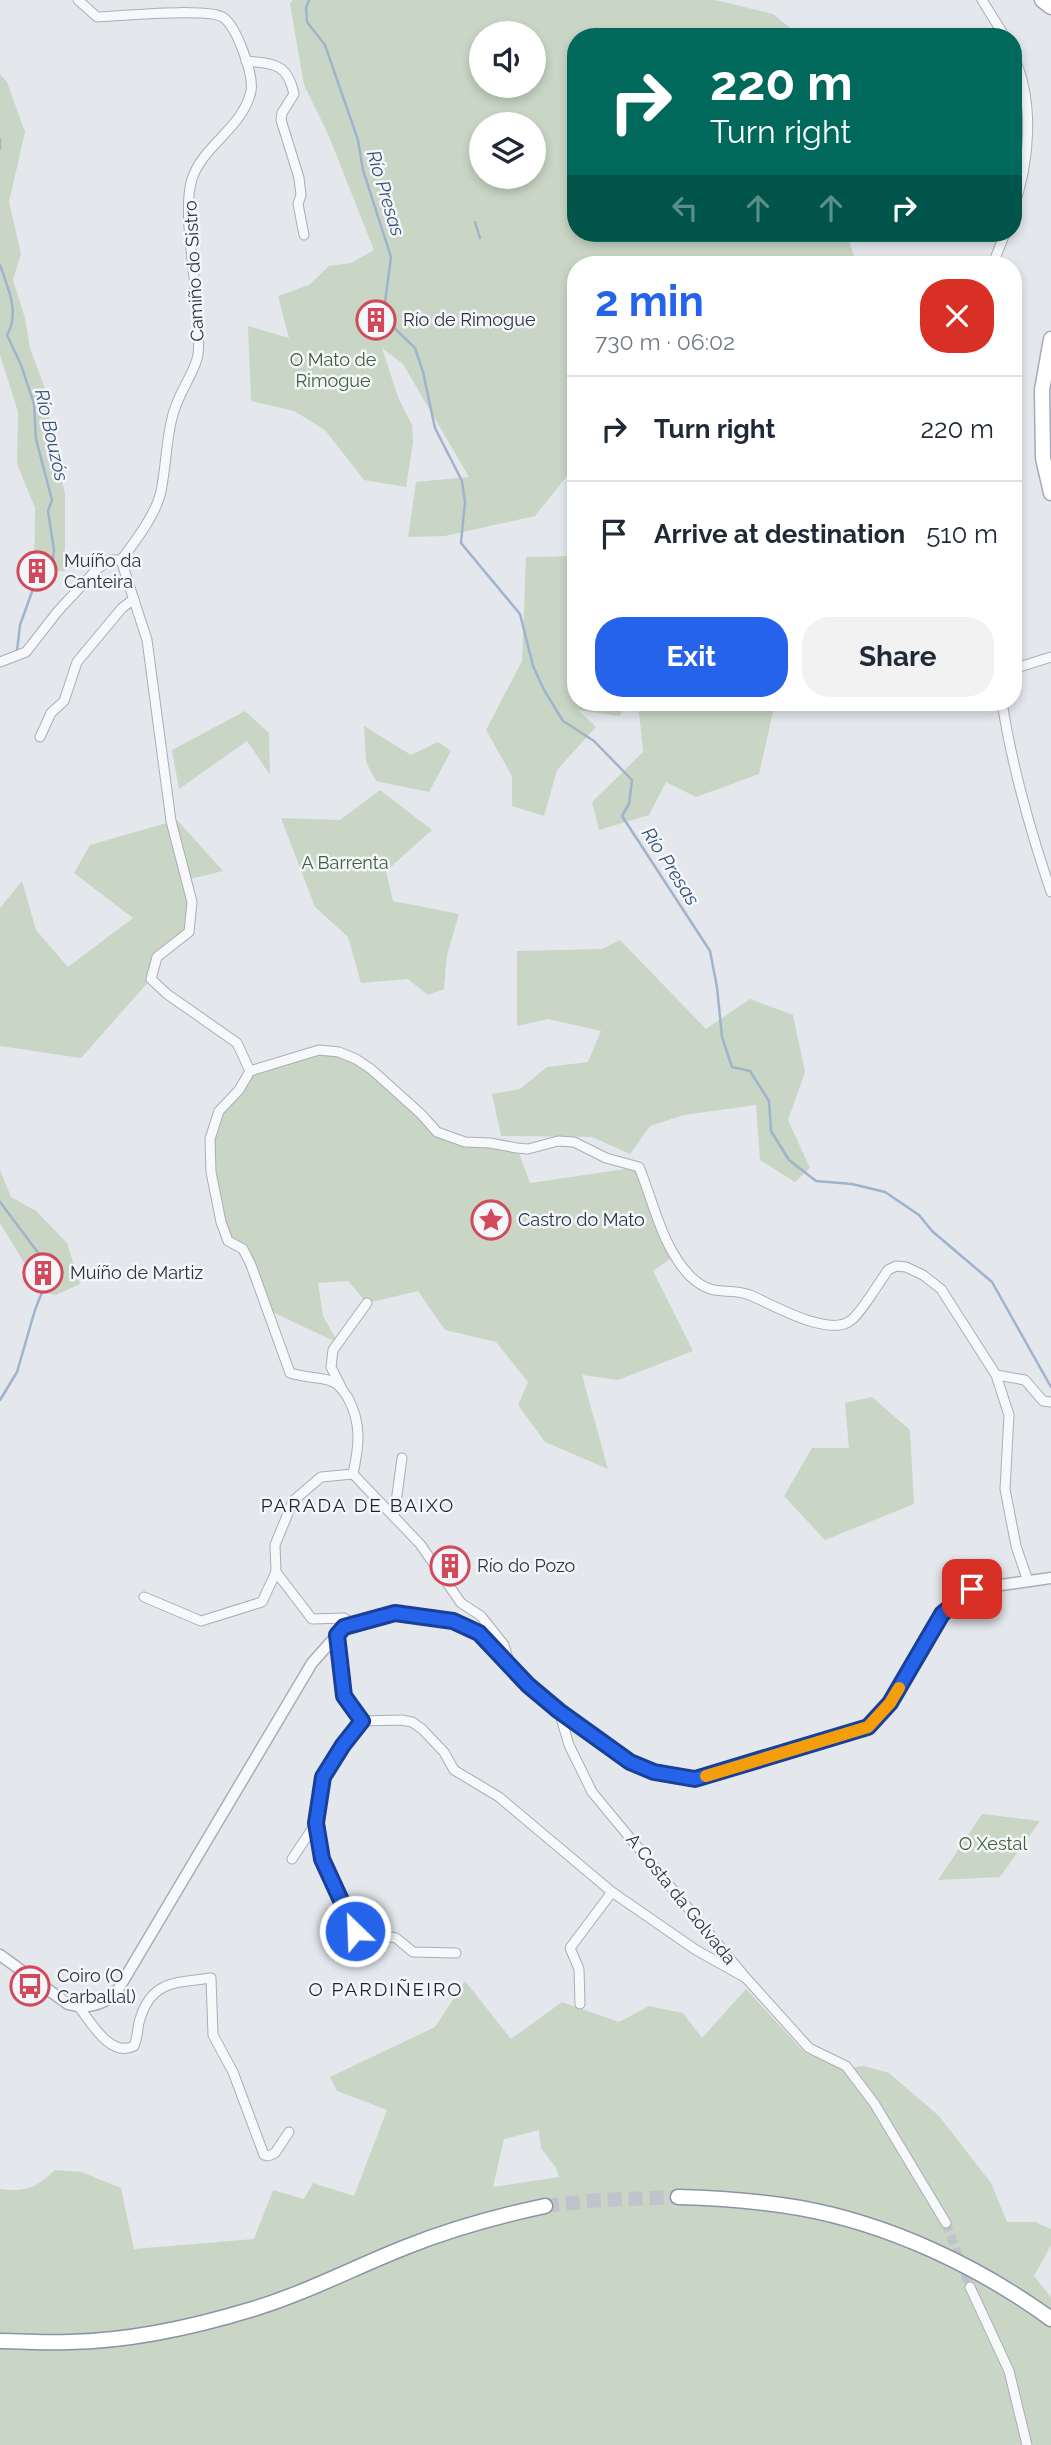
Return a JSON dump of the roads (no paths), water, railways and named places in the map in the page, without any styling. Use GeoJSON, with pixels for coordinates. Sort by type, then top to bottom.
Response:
{"type":"FeatureCollection","features":[{"type":"Feature","properties":{"kind":"main road"},"geometry":{"type":"LineString","coordinates":[[1042,0],[1051,7]]}},
{"type":"Feature","properties":{"kind":"main road"},"geometry":{"type":"LineString","coordinates":[[1051,339],[1042,390],[1043,458],[1051,493]]}},
{"type":"Feature","properties":{"kind":"main road"},"geometry":{"type":"LineString","coordinates":[[678,2197],[735,2199],[802,2208],[866,2225],[928,2249],[976,2272],[1027,2301],[1051,2319]]}},
{"type":"Feature","properties":{"kind":"main road"},"geometry":{"type":"LineString","coordinates":[[0,2341],[71,2342],[143,2336],[200,2324],[255,2308],[407,2246],[498,2216],[545,2206]]}},
{"type":"Feature","properties":{"kind":"street","name":"Camiño do Sistro"},"geometry":{"type":"LineString","coordinates":[[78,0],[97,17],[217,14],[225,18],[230,26],[250,75],[251,90],[242,113],[201,160],[192,179],[189,200],[198,358],[178,396],[171,419],[161,495],[137,539],[121,560]]}},
{"type":"Feature","properties":{"kind":"street"},"geometry":{"type":"LineString","coordinates":[[982,0],[999,28]]}},
{"type":"Feature","properties":{"kind":"street"},"geometry":{"type":"LineString","coordinates":[[246,61],[268,62],[285,73],[292,83],[294,94],[281,120],[299,178],[301,195],[298,204],[304,235]]}},
{"type":"Feature","properties":{"kind":"street"},"geometry":{"type":"LineString","coordinates":[[1022,75],[1028,141],[1022,184]]}},
{"type":"Feature","properties":{"kind":"street"},"geometry":{"type":"LineString","coordinates":[[0,662],[26,652],[58,611],[97,569],[110,560],[121,560],[147,640],[171,821],[192,902],[190,932],[157,957],[151,979],[167,994],[237,1044],[250,1070]]}},
{"type":"Feature","properties":{"kind":"street"},"geometry":{"type":"LineString","coordinates":[[40,737],[51,713],[64,701],[77,662],[122,608],[134,599]]}},
{"type":"Feature","properties":{"kind":"street"},"geometry":{"type":"LineString","coordinates":[[1022,666],[1051,657]]}},
{"type":"Feature","properties":{"kind":"street"},"geometry":{"type":"LineString","coordinates":[[1003,711],[1009,748],[1035,847],[1051,892]]}},
{"type":"Feature","properties":{"kind":"street"},"geometry":{"type":"LineString","coordinates":[[342,1388],[330,1380],[289,1373],[251,1265],[243,1249],[229,1241],[220,1222],[211,1172],[210,1139],[219,1111],[239,1090],[250,1070],[319,1050],[339,1052],[371,1069],[437,1132],[465,1142],[528,1149],[558,1141],[574,1142],[606,1158],[639,1167],[649,1200],[672,1251],[690,1276],[711,1291],[747,1294],[791,1315],[835,1327],[851,1321],[888,1270],[896,1266],[905,1267],[923,1275],[941,1289],[996,1375],[1009,1415],[1005,1489],[1016,1546],[1028,1581]]}},
{"type":"Feature","properties":{"kind":"street"},"geometry":{"type":"LineString","coordinates":[[353,1474],[359,1431],[355,1411],[331,1367],[333,1350],[367,1303]]}},
{"type":"Feature","properties":{"kind":"street"},"geometry":{"type":"LineString","coordinates":[[996,1375],[1026,1380],[1044,1401],[1051,1402]]}},
{"type":"Feature","properties":{"kind":"street"},"geometry":{"type":"LineString","coordinates":[[394,1517],[402,1458]]}},
{"type":"Feature","properties":{"kind":"street"},"geometry":{"type":"LineString","coordinates":[[144,1597],[201,1621],[261,1602],[276,1572],[275,1545],[293,1502],[321,1476],[353,1474],[420,1544],[461,1603],[481,1616],[504,1644],[510,1665]]}},
{"type":"Feature","properties":{"kind":"street"},"geometry":{"type":"LineString","coordinates":[[276,1572],[312,1619],[344,1618],[353,1624]]}},
{"type":"Feature","properties":{"kind":"street"},"geometry":{"type":"LineString","coordinates":[[0,1955],[68,2004],[79,2007],[108,2000],[122,1985],[312,1663],[344,1627],[395,1613],[453,1621],[479,1633],[528,1685],[630,1762],[654,1772],[695,1779],[868,1727],[890,1703],[942,1614],[972,1589],[1051,1578]]}},
{"type":"Feature","properties":{"kind":"street"},"geometry":{"type":"LineString","coordinates":[[337,1635],[344,1696],[362,1721]]}},
{"type":"Feature","properties":{"kind":"street","name":"A Costa da Golvada"},"geometry":{"type":"LineString","coordinates":[[559,1711],[569,1745],[592,1792],[746,1978],[809,2049],[846,2066],[874,2103],[946,2223]]}},
{"type":"Feature","properties":{"kind":"street"},"geometry":{"type":"LineString","coordinates":[[456,1953],[413,1952],[396,1938],[355,1931],[322,1859],[316,1823],[323,1777],[362,1721],[401,1720],[422,1728],[444,1752],[454,1770],[499,1797],[612,1892],[696,1950],[746,1978]]}},
{"type":"Feature","properties":{"kind":"street"},"geometry":{"type":"LineString","coordinates":[[292,1859],[316,1823]]}},
{"type":"Feature","properties":{"kind":"street"},"geometry":{"type":"LineString","coordinates":[[580,2004],[579,1969],[570,1948],[612,1892]]}},
{"type":"Feature","properties":{"kind":"street"},"geometry":{"type":"LineString","coordinates":[[79,2007],[106,2041],[118,2048],[127,2049],[134,2046],[143,2011],[155,1990],[211,1978],[214,2035],[233,2072],[264,2155],[275,2153],[289,2132]]}},
{"type":"Feature","properties":{"kind":"street"},"geometry":{"type":"LineString","coordinates":[[970,2287],[1009,2371],[1027,2445]]}},
{"type":"Feature","properties":{"kind":"waterway","name":"Río Presas"},"geometry":{"type":"LineString","coordinates":[[309,0],[306,8],[307,22],[325,45],[358,140],[363,170],[391,257],[383,317],[415,348],[435,428],[462,481],[465,502],[461,543],[520,614],[533,666],[563,721],[594,741],[632,780],[629,804],[622,816],[710,951],[722,1037],[732,1067],[750,1071],[769,1101],[771,1131],[789,1160],[816,1181],[852,1184],[885,1192],[919,1215],[932,1231],[992,1282],[1051,1387]]}},
{"type":"Feature","properties":{"kind":"waterway","name":"Río Bouzós"},"geometry":{"type":"LineString","coordinates":[[0,139],[0,149]]}},
{"type":"Feature","properties":{"kind":"waterway"},"geometry":{"type":"LineString","coordinates":[[475,222],[480,238]]}},
{"type":"Feature","properties":{"kind":"waterway","name":"Río Bouzós"},"geometry":{"type":"LineString","coordinates":[[0,265],[13,309],[7,335],[21,365],[34,404],[36,439],[52,500],[48,511],[54,550],[52,566],[33,589],[20,625],[17,651]]}},
{"type":"Feature","properties":{"kind":"waterway","name":"Río Bouzós"},"geometry":{"type":"LineString","coordinates":[[0,1202],[48,1266],[48,1277],[35,1310],[17,1372],[0,1400]]}},
{"type":"Feature","properties":{"kind":"tunnel"},"geometry":{"type":"LineString","coordinates":[[545,2206],[600,2200],[678,2197]]}},
{"type":"Feature","properties":{"kind":"tunnel"},"geometry":{"type":"LineString","coordinates":[[946,2223],[970,2287]]}},
{"type":"Feature","properties":{"kind":"place","name":"Río de Rimogue"},"geometry":{"type":"Point","coordinates":[376,320]}},
{"type":"Feature","properties":{"kind":"place","name":"Muíño da Canteira"},"geometry":{"type":"Point","coordinates":[37,571]}},
{"type":"Feature","properties":{"kind":"place","name":"Castro do Mato"},"geometry":{"type":"Point","coordinates":[491,1220]}},
{"type":"Feature","properties":{"kind":"place","name":"Muíño de Martiz"},"geometry":{"type":"Point","coordinates":[43,1273]}},
{"type":"Feature","properties":{"kind":"place","name":"Río do Pozo"},"geometry":{"type":"Point","coordinates":[450,1566]}},
{"type":"Feature","properties":{"kind":"place","name":"Coiro (O Carballal)"},"geometry":{"type":"Point","coordinates":[30,1986]}},
{"type":"Feature","properties":{"kind":"district","name":"PARADA DE BAIXO"},"geometry":{"type":"Point","coordinates":[358,1505]}},
{"type":"Feature","properties":{"kind":"district","name":"O PARDIÑEIRO"},"geometry":{"type":"Point","coordinates":[386,1989]}},
{"type":"Feature","properties":{"kind":"park label","name":"O Mato de Rimogue"},"geometry":{"type":"Point","coordinates":[333,370]}},
{"type":"Feature","properties":{"kind":"park label","name":"A Barrenta"},"geometry":{"type":"Point","coordinates":[345,863]}},
{"type":"Feature","properties":{"kind":"park label","name":"O Xestal"},"geometry":{"type":"Point","coordinates":[993,1844]}}]}
